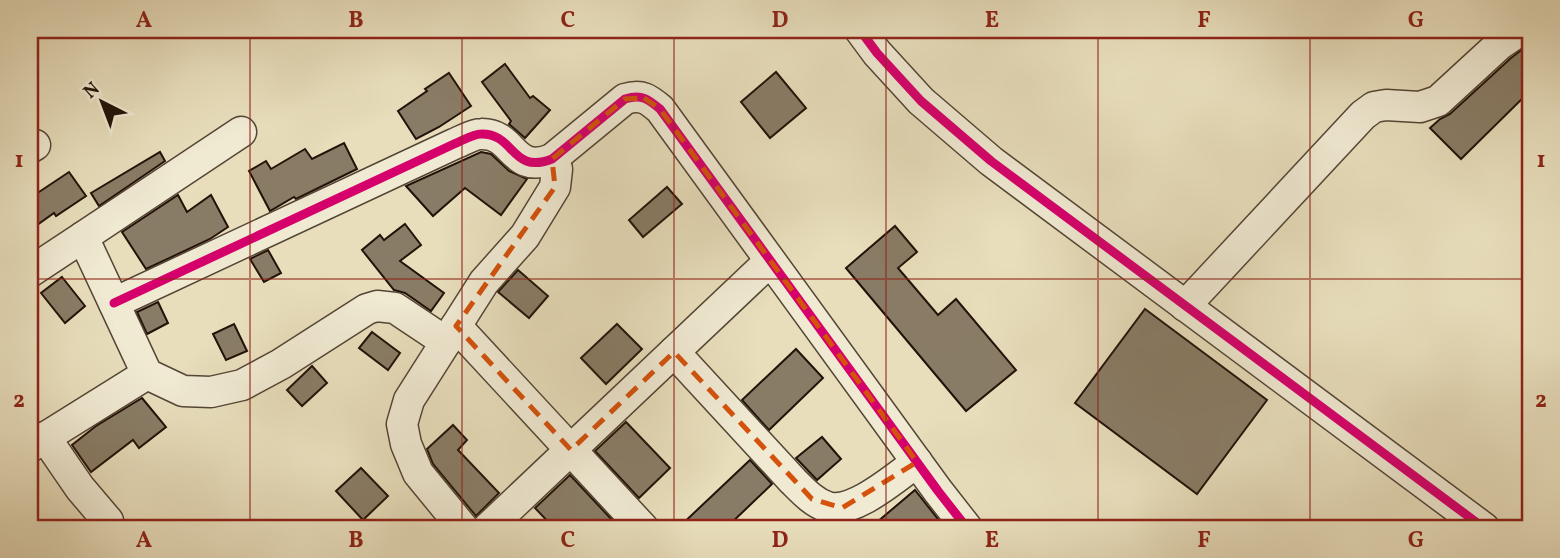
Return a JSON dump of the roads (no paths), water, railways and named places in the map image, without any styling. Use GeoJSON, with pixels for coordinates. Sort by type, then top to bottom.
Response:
{"type":"FeatureCollection","features":[{"type":"Feature","properties":{"kind":"street"},"geometry":{"type":"LineString","coordinates":[[860,30],[920,101],[991,161],[1484,528]]}},
{"type":"Feature","properties":{"kind":"street"},"geometry":{"type":"LineString","coordinates":[[1185,306],[1363,115],[1374,107],[1420,107],[1438,101],[1500,44],[1519,32],[1530,31]]}},
{"type":"Feature","properties":{"kind":"street"},"geometry":{"type":"LineString","coordinates":[[114,303],[442,149],[480,134],[506,143],[520,158],[530,163],[541,163],[552,159],[625,99],[635,96],[644,98],[660,109],[916,462],[967,528]]}},
{"type":"Feature","properties":{"kind":"street"},"geometry":{"type":"LineString","coordinates":[[30,272],[241,132]]}},
{"type":"Feature","properties":{"kind":"street"},"geometry":{"type":"LineString","coordinates":[[463,528],[418,473],[406,444],[402,424],[409,400],[484,282],[525,236],[555,187],[557,169],[552,159]]}},
{"type":"Feature","properties":{"kind":"street"},"geometry":{"type":"LineString","coordinates":[[83,237],[147,374],[183,391],[211,392],[242,385],[281,364],[367,309],[377,306],[395,308],[451,334],[571,450],[643,528]]}},
{"type":"Feature","properties":{"kind":"street"},"geometry":{"type":"LineString","coordinates":[[488,528],[770,261]]}},
{"type":"Feature","properties":{"kind":"street"},"geometry":{"type":"LineString","coordinates":[[674,352],[793,481],[812,499],[828,507],[842,509],[860,502],[916,462]]}},
{"type":"Feature","properties":{"kind":"street"},"geometry":{"type":"LineString","coordinates":[[108,521],[64,466],[37,442],[147,374]]}}]}
